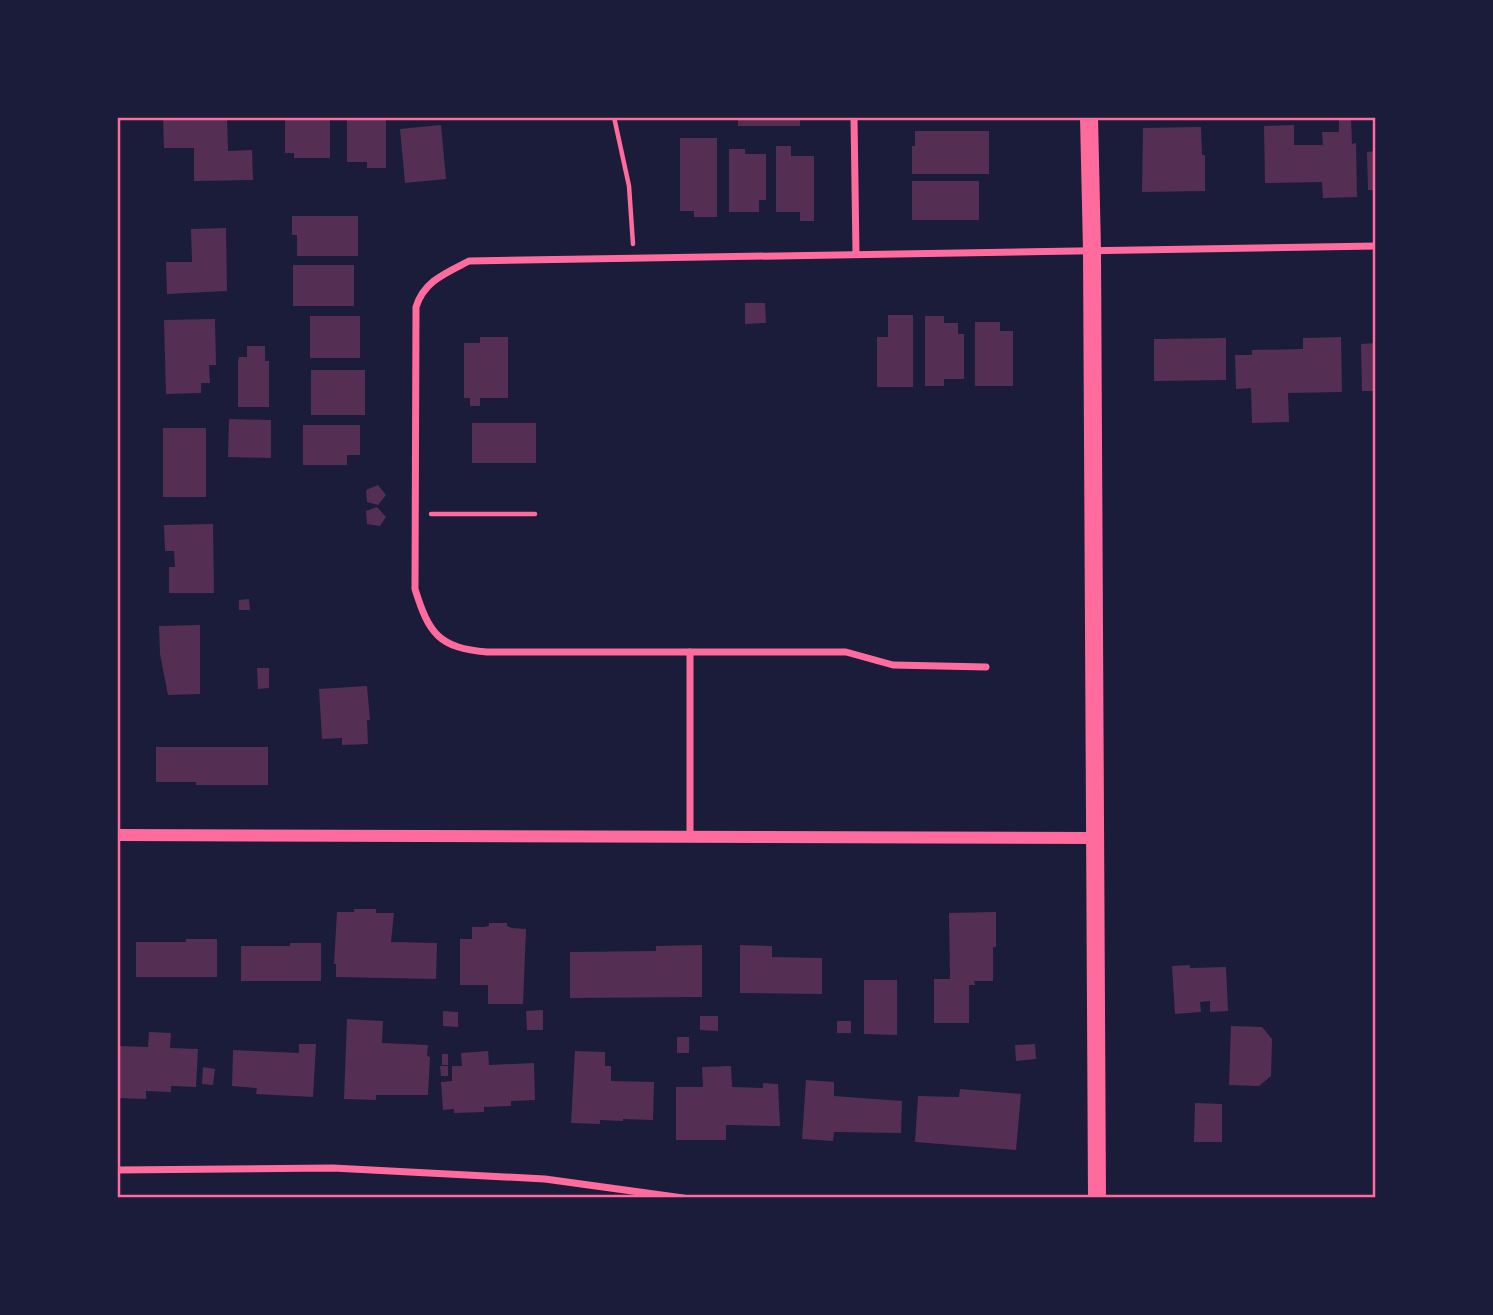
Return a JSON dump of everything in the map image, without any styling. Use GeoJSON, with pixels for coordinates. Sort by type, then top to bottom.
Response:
{"type":"FeatureCollection","features":[{"type":"Feature","properties":{"kind":"main road"},"geometry":{"type":"LineString","coordinates":[[1089,117],[1093,250],[1095,1198]]}},
{"type":"Feature","properties":{"kind":"street"},"geometry":{"type":"LineString","coordinates":[[854,117],[856,254]]}},
{"type":"Feature","properties":{"kind":"street"},"geometry":{"type":"LineString","coordinates":[[986,667],[893,665],[846,652],[487,652],[467,651],[447,645],[429,625],[415,589],[416,307],[422,293],[429,284],[469,261],[1376,246]]}},
{"type":"Feature","properties":{"kind":"street"},"geometry":{"type":"LineString","coordinates":[[690,652],[690,837]]}},
{"type":"Feature","properties":{"kind":"street"},"geometry":{"type":"LineString","coordinates":[[117,835],[1095,838]]}},
{"type":"Feature","properties":{"kind":"street"},"geometry":{"type":"LineString","coordinates":[[117,1170],[333,1168],[545,1179],[683,1198]]}},
{"type":"Feature","properties":{"kind":"path"},"geometry":{"type":"LineString","coordinates":[[614,117],[629,186],[633,257]]}},
{"type":"Feature","properties":{"kind":"path"},"geometry":{"type":"LineString","coordinates":[[416,514],[535,514]]}},
{"type":"Feature","properties":{"kind":"building"},"geometry":{"type":"Polygon","coordinates":[[[163,117],[227,117],[228,151],[252,150],[253,180],[194,181],[194,148],[164,148],[163,117]]]}},
{"type":"Feature","properties":{"kind":"building"},"geometry":{"type":"Polygon","coordinates":[[[285,117],[330,117],[330,158],[294,158],[294,153],[285,153],[285,117]]]}},
{"type":"Feature","properties":{"kind":"building"},"geometry":{"type":"Polygon","coordinates":[[[347,117],[386,117],[386,168],[367,168],[367,162],[347,162],[347,117]]]}},
{"type":"Feature","properties":{"kind":"building"},"geometry":{"type":"Polygon","coordinates":[[[738,117],[800,117],[800,126],[738,126],[738,117]]]}},
{"type":"Feature","properties":{"kind":"building"},"geometry":{"type":"Polygon","coordinates":[[[912,117],[969,117],[969,120],[912,120],[912,117]]]}},
{"type":"Feature","properties":{"kind":"building"},"geometry":{"type":"Polygon","coordinates":[[[1339,117],[1351,117],[1352,144],[1356,143],[1357,197],[1323,198],[1322,182],[1265,183],[1264,126],[1294,125],[1294,145],[1323,145],[1322,132],[1339,132],[1339,117]]]}},
{"type":"Feature","properties":{"kind":"building"},"geometry":{"type":"Polygon","coordinates":[[[441,125],[446,179],[405,183],[400,129],[441,125]]]}},
{"type":"Feature","properties":{"kind":"building"},"geometry":{"type":"Polygon","coordinates":[[[1201,127],[1202,155],[1205,155],[1205,191],[1142,192],[1143,128],[1201,127]]]}},
{"type":"Feature","properties":{"kind":"building"},"geometry":{"type":"Polygon","coordinates":[[[915,131],[989,131],[989,174],[912,174],[915,131]]]}},
{"type":"Feature","properties":{"kind":"building"},"geometry":{"type":"Polygon","coordinates":[[[680,138],[717,138],[717,217],[694,217],[694,211],[680,211],[680,138]]]}},
{"type":"Feature","properties":{"kind":"building"},"geometry":{"type":"Polygon","coordinates":[[[776,146],[791,146],[791,156],[814,156],[814,221],[800,221],[800,212],[776,212],[776,146]]]}},
{"type":"Feature","properties":{"kind":"building"},"geometry":{"type":"Polygon","coordinates":[[[729,149],[745,149],[745,154],[766,154],[766,200],[759,200],[759,212],[729,212],[729,149]]]}},
{"type":"Feature","properties":{"kind":"building"},"geometry":{"type":"Polygon","coordinates":[[[1376,151],[1376,190],[1368,190],[1367,152],[1376,151]]]}},
{"type":"Feature","properties":{"kind":"building"},"geometry":{"type":"Polygon","coordinates":[[[912,181],[979,181],[979,220],[912,220],[912,181]]]}},
{"type":"Feature","properties":{"kind":"building"},"geometry":{"type":"Polygon","coordinates":[[[292,216],[358,216],[358,256],[297,256],[297,235],[292,235],[292,216]]]}},
{"type":"Feature","properties":{"kind":"building"},"geometry":{"type":"Polygon","coordinates":[[[226,228],[227,291],[167,294],[166,262],[192,262],[191,229],[226,228]]]}},
{"type":"Feature","properties":{"kind":"building"},"geometry":{"type":"Polygon","coordinates":[[[293,265],[354,265],[354,306],[293,306],[293,265]]]}},
{"type":"Feature","properties":{"kind":"building"},"geometry":{"type":"Polygon","coordinates":[[[745,303],[765,303],[766,323],[745,324],[745,303]]]}},
{"type":"Feature","properties":{"kind":"building"},"geometry":{"type":"Polygon","coordinates":[[[888,315],[913,315],[913,387],[877,387],[877,337],[888,337],[888,315]]]}},
{"type":"Feature","properties":{"kind":"building"},"geometry":{"type":"Polygon","coordinates":[[[310,316],[360,316],[360,358],[310,358],[310,316]]]}},
{"type":"Feature","properties":{"kind":"building"},"geometry":{"type":"Polygon","coordinates":[[[925,316],[944,316],[944,323],[958,323],[958,334],[964,334],[964,379],[944,379],[944,386],[925,386],[925,316]]]}},
{"type":"Feature","properties":{"kind":"building"},"geometry":{"type":"Polygon","coordinates":[[[215,319],[216,365],[209,365],[210,383],[201,383],[201,393],[166,394],[164,320],[215,319]]]}},
{"type":"Feature","properties":{"kind":"building"},"geometry":{"type":"Polygon","coordinates":[[[975,322],[1000,322],[1000,331],[1013,331],[1013,386],[975,386],[975,322]]]}},
{"type":"Feature","properties":{"kind":"building"},"geometry":{"type":"Polygon","coordinates":[[[480,337],[508,337],[508,398],[480,398],[480,406],[470,406],[470,398],[464,398],[464,343],[480,343],[480,337]]]}},
{"type":"Feature","properties":{"kind":"building"},"geometry":{"type":"Polygon","coordinates":[[[1341,337],[1342,392],[1288,393],[1289,422],[1252,423],[1251,388],[1236,389],[1235,355],[1252,355],[1252,350],[1303,349],[1303,338],[1341,337]]]}},
{"type":"Feature","properties":{"kind":"building"},"geometry":{"type":"Polygon","coordinates":[[[1226,338],[1226,380],[1154,381],[1154,339],[1226,338]]]}},
{"type":"Feature","properties":{"kind":"building"},"geometry":{"type":"Polygon","coordinates":[[[1376,343],[1376,391],[1362,391],[1361,344],[1376,343]]]}},
{"type":"Feature","properties":{"kind":"building"},"geometry":{"type":"Polygon","coordinates":[[[247,346],[265,346],[265,361],[269,361],[269,407],[238,407],[238,361],[239,357],[247,357],[247,346]]]}},
{"type":"Feature","properties":{"kind":"building"},"geometry":{"type":"Polygon","coordinates":[[[311,370],[365,370],[365,415],[311,415],[311,370]]]}},
{"type":"Feature","properties":{"kind":"building"},"geometry":{"type":"Polygon","coordinates":[[[229,419],[271,420],[271,458],[228,457],[229,419]]]}},
{"type":"Feature","properties":{"kind":"building"},"geometry":{"type":"Polygon","coordinates":[[[472,423],[536,423],[536,463],[472,463],[472,423]]]}},
{"type":"Feature","properties":{"kind":"building"},"geometry":{"type":"Polygon","coordinates":[[[303,425],[360,425],[360,455],[347,455],[347,465],[303,465],[303,425]]]}},
{"type":"Feature","properties":{"kind":"building"},"geometry":{"type":"Polygon","coordinates":[[[163,428],[206,428],[206,497],[163,497],[163,428]]]}},
{"type":"Feature","properties":{"kind":"building"},"geometry":{"type":"Polygon","coordinates":[[[378,485],[386,495],[378,505],[367,502],[366,490],[378,485]]]}},
{"type":"Feature","properties":{"kind":"building"},"geometry":{"type":"Polygon","coordinates":[[[377,507],[386,517],[380,526],[367,524],[366,511],[377,507]]]}},
{"type":"Feature","properties":{"kind":"building"},"geometry":{"type":"Polygon","coordinates":[[[213,524],[214,593],[169,593],[169,567],[175,567],[174,551],[165,551],[164,525],[213,524]]]}},
{"type":"Feature","properties":{"kind":"building"},"geometry":{"type":"Polygon","coordinates":[[[249,599],[250,610],[239,610],[239,600],[249,599]]]}},
{"type":"Feature","properties":{"kind":"building"},"geometry":{"type":"Polygon","coordinates":[[[200,625],[200,694],[168,695],[160,654],[159,626],[200,625]]]}},
{"type":"Feature","properties":{"kind":"building"},"geometry":{"type":"Polygon","coordinates":[[[257,668],[269,668],[269,688],[258,689],[257,668]]]}},
{"type":"Feature","properties":{"kind":"building"},"geometry":{"type":"Polygon","coordinates":[[[367,686],[370,720],[367,720],[368,744],[342,745],[342,738],[322,739],[319,689],[367,686]]]}},
{"type":"Feature","properties":{"kind":"building"},"geometry":{"type":"Polygon","coordinates":[[[156,747],[268,747],[268,785],[156,782],[156,747]]]}},
{"type":"Feature","properties":{"kind":"building"},"geometry":{"type":"Polygon","coordinates":[[[354,909],[376,909],[376,913],[394,913],[391,942],[437,943],[436,979],[336,977],[334,964],[337,912],[354,912],[354,909]]]}},
{"type":"Feature","properties":{"kind":"building"},"geometry":{"type":"Polygon","coordinates":[[[996,912],[993,981],[974,981],[975,985],[969,985],[969,1023],[934,1023],[934,979],[950,979],[949,913],[996,912]]]}},
{"type":"Feature","properties":{"kind":"building"},"geometry":{"type":"Polygon","coordinates":[[[489,923],[507,923],[507,926],[512,928],[526,929],[523,1004],[488,1004],[488,985],[460,985],[460,939],[472,939],[472,927],[489,926],[489,923]]]}},
{"type":"Feature","properties":{"kind":"building"},"geometry":{"type":"Polygon","coordinates":[[[186,939],[217,939],[217,977],[136,977],[136,942],[186,942],[186,939]]]}},
{"type":"Feature","properties":{"kind":"building"},"geometry":{"type":"Polygon","coordinates":[[[290,943],[321,943],[321,981],[241,981],[241,946],[290,946],[290,943]]]}},
{"type":"Feature","properties":{"kind":"building"},"geometry":{"type":"Polygon","coordinates":[[[702,945],[702,997],[570,998],[570,952],[656,951],[656,946],[702,945]]]}},
{"type":"Feature","properties":{"kind":"building"},"geometry":{"type":"Polygon","coordinates":[[[740,945],[772,946],[772,957],[822,958],[822,994],[740,993],[740,945]]]}},
{"type":"Feature","properties":{"kind":"building"},"geometry":{"type":"Polygon","coordinates":[[[1190,965],[1190,968],[1226,967],[1228,1011],[1210,1012],[1210,1001],[1200,1002],[1201,1012],[1175,1014],[1172,966],[1190,965]]]}},
{"type":"Feature","properties":{"kind":"building"},"geometry":{"type":"Polygon","coordinates":[[[864,980],[897,980],[897,1035],[864,1034],[864,980]]]}},
{"type":"Feature","properties":{"kind":"building"},"geometry":{"type":"Polygon","coordinates":[[[543,1010],[543,1030],[527,1030],[526,1011],[543,1010]]]}},
{"type":"Feature","properties":{"kind":"building"},"geometry":{"type":"Polygon","coordinates":[[[443,1011],[458,1012],[458,1027],[443,1026],[443,1011]]]}},
{"type":"Feature","properties":{"kind":"building"},"geometry":{"type":"Polygon","coordinates":[[[700,1016],[718,1016],[718,1031],[700,1030],[700,1016]]]}},
{"type":"Feature","properties":{"kind":"building"},"geometry":{"type":"Polygon","coordinates":[[[347,1019],[383,1021],[382,1043],[428,1045],[428,1095],[376,1095],[376,1100],[344,1099],[347,1019]]]}},
{"type":"Feature","properties":{"kind":"building"},"geometry":{"type":"Polygon","coordinates":[[[837,1021],[851,1021],[851,1033],[837,1033],[837,1021]]]}},
{"type":"Feature","properties":{"kind":"building"},"geometry":{"type":"Polygon","coordinates":[[[1231,1026],[1262,1027],[1272,1039],[1271,1076],[1259,1086],[1229,1085],[1231,1026]]]}},
{"type":"Feature","properties":{"kind":"building"},"geometry":{"type":"Polygon","coordinates":[[[149,1032],[171,1033],[170,1048],[198,1049],[196,1087],[171,1086],[171,1092],[146,1091],[146,1099],[117,1098],[117,1046],[148,1047],[149,1032]]]}},
{"type":"Feature","properties":{"kind":"building"},"geometry":{"type":"Polygon","coordinates":[[[677,1037],[689,1037],[689,1053],[677,1053],[677,1037]]]}},
{"type":"Feature","properties":{"kind":"building"},"geometry":{"type":"Polygon","coordinates":[[[299,1044],[316,1044],[313,1097],[256,1094],[257,1088],[232,1086],[233,1050],[299,1053],[299,1044]]]}},
{"type":"Feature","properties":{"kind":"building"},"geometry":{"type":"Polygon","coordinates":[[[1035,1044],[1036,1059],[1016,1061],[1015,1045],[1035,1044]]]}},
{"type":"Feature","properties":{"kind":"building"},"geometry":{"type":"Polygon","coordinates":[[[488,1051],[489,1065],[534,1063],[535,1100],[511,1101],[511,1106],[484,1107],[484,1112],[454,1113],[454,1109],[443,1110],[441,1082],[452,1081],[452,1066],[462,1066],[461,1053],[488,1051]]]}},
{"type":"Feature","properties":{"kind":"building"},"geometry":{"type":"Polygon","coordinates":[[[575,1051],[605,1052],[605,1066],[611,1066],[611,1081],[654,1082],[653,1120],[571,1123],[575,1051]]]}},
{"type":"Feature","properties":{"kind":"building"},"geometry":{"type":"Polygon","coordinates":[[[442,1054],[448,1054],[448,1065],[442,1065],[442,1054]]]}},
{"type":"Feature","properties":{"kind":"building"},"geometry":{"type":"Polygon","coordinates":[[[440,1066],[448,1066],[448,1076],[441,1076],[440,1066]]]}},
{"type":"Feature","properties":{"kind":"building"},"geometry":{"type":"Polygon","coordinates":[[[731,1066],[732,1087],[763,1088],[763,1083],[778,1084],[780,1126],[726,1125],[726,1140],[676,1140],[676,1087],[703,1087],[702,1067],[731,1066]]]}},
{"type":"Feature","properties":{"kind":"building"},"geometry":{"type":"Polygon","coordinates":[[[203,1067],[215,1069],[213,1085],[202,1084],[203,1067]]]}},
{"type":"Feature","properties":{"kind":"building"},"geometry":{"type":"Polygon","coordinates":[[[806,1080],[834,1082],[834,1096],[902,1101],[901,1133],[834,1132],[833,1141],[802,1139],[806,1080]]]}},
{"type":"Feature","properties":{"kind":"building"},"geometry":{"type":"Polygon","coordinates":[[[960,1089],[1021,1094],[1016,1150],[915,1142],[918,1096],[959,1097],[960,1089]]]}},
{"type":"Feature","properties":{"kind":"building"},"geometry":{"type":"Polygon","coordinates":[[[1195,1103],[1222,1104],[1222,1142],[1194,1142],[1195,1103]]]}}]}
